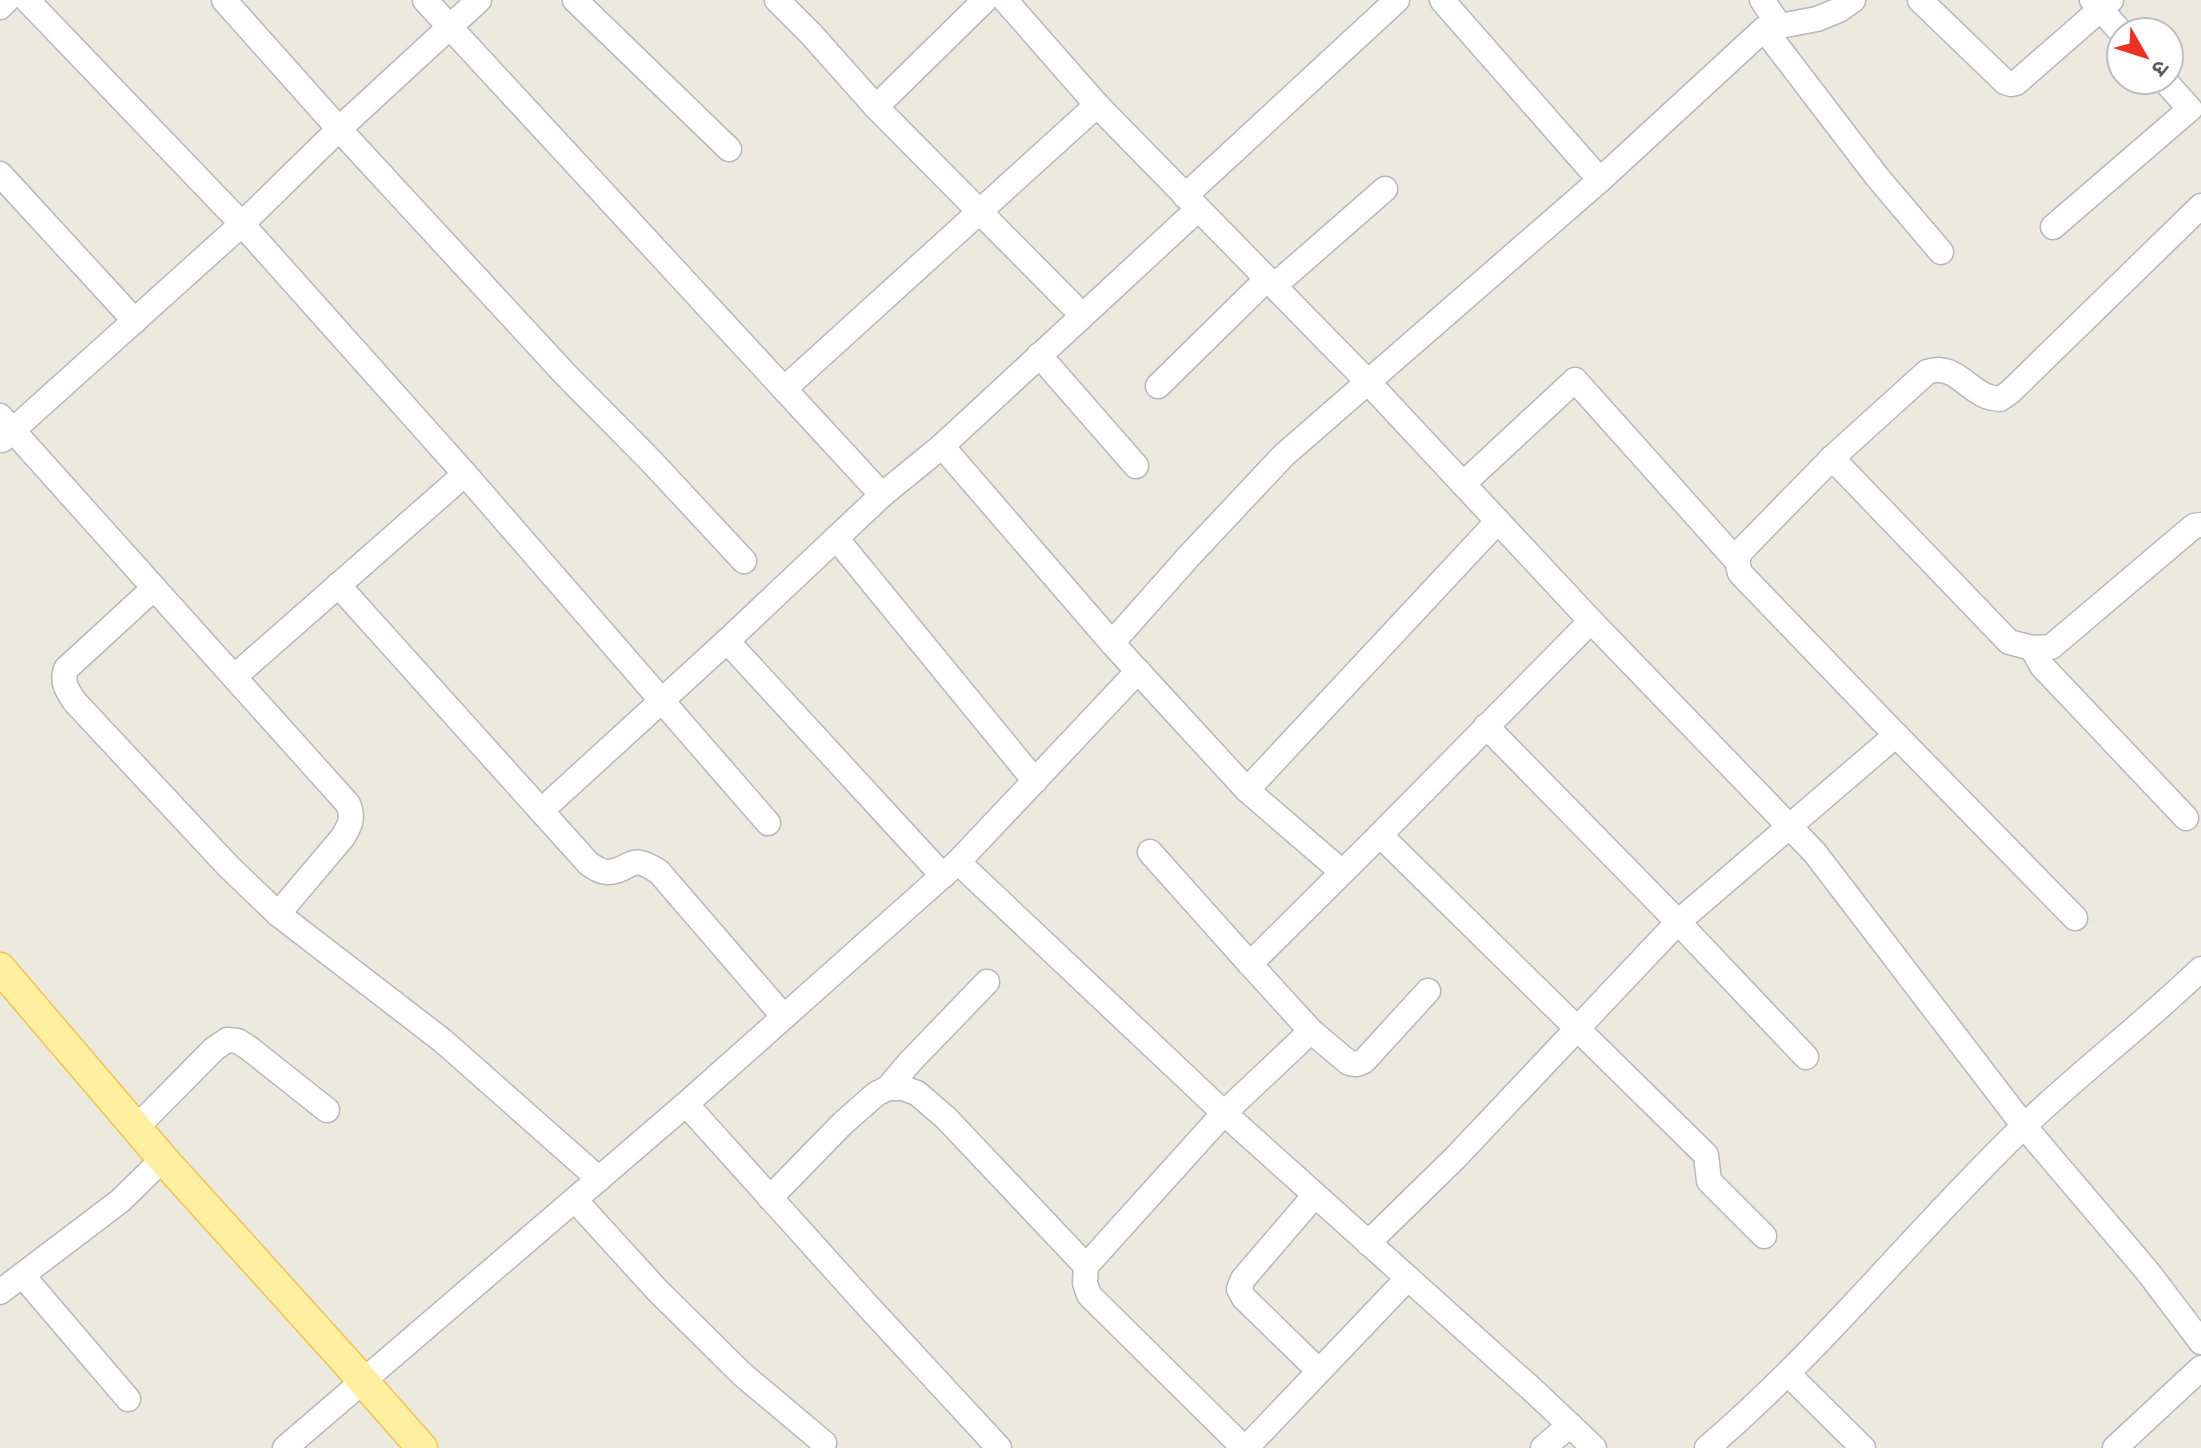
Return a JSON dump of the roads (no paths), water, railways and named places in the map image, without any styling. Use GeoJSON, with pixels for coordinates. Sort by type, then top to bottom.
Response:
{"type":"FeatureCollection","features":[{"type":"Feature","properties":{"kind":"main road"},"geometry":{"type":"LineString","coordinates":[[0,968],[163,1159],[422,1448]]}},
{"type":"Feature","properties":{"kind":"street"},"geometry":{"type":"LineString","coordinates":[[0,7],[7,0]]}},
{"type":"Feature","properties":{"kind":"street"},"geometry":{"type":"LineString","coordinates":[[27,0],[242,224],[465,474],[768,823]]}},
{"type":"Feature","properties":{"kind":"street"},"geometry":{"type":"LineString","coordinates":[[224,0],[565,374],[744,561]]}},
{"type":"Feature","properties":{"kind":"street"},"geometry":{"type":"LineString","coordinates":[[425,0],[882,495]]}},
{"type":"Feature","properties":{"kind":"street"},"geometry":{"type":"LineString","coordinates":[[278,914],[343,837],[351,824],[352,813],[348,804],[154,588],[4,429],[135,321],[479,0]]}},
{"type":"Feature","properties":{"kind":"street"},"geometry":{"type":"LineString","coordinates":[[575,0],[729,149]]}},
{"type":"Feature","properties":{"kind":"street"},"geometry":{"type":"LineString","coordinates":[[777,0],[876,107],[1082,315]]}},
{"type":"Feature","properties":{"kind":"street"},"geometry":{"type":"LineString","coordinates":[[876,107],[985,0]]}},
{"type":"Feature","properties":{"kind":"street"},"geometry":{"type":"LineString","coordinates":[[1005,0],[1097,105],[1368,382],[1591,621],[1789,825],[1829,870],[2024,1126],[2148,1272],[2201,1342]]}},
{"type":"Feature","properties":{"kind":"street"},"geometry":{"type":"LineString","coordinates":[[541,811],[882,495],[942,446],[1082,315],[1397,0]]}},
{"type":"Feature","properties":{"kind":"street"},"geometry":{"type":"LineString","coordinates":[[1442,0],[1600,180]]}},
{"type":"Feature","properties":{"kind":"street"},"geometry":{"type":"LineString","coordinates":[[1762,0],[1772,27],[1878,178],[1941,252]]}},
{"type":"Feature","properties":{"kind":"street"},"geometry":{"type":"LineString","coordinates":[[1112,643],[1284,455],[1772,27],[1817,19],[1853,0]]}},
{"type":"Feature","properties":{"kind":"street"},"geometry":{"type":"LineString","coordinates":[[1920,0],[2005,82],[2011,84],[2016,83],[2101,3]]}},
{"type":"Feature","properties":{"kind":"street"},"geometry":{"type":"LineString","coordinates":[[2053,227],[2196,104]]}},
{"type":"Feature","properties":{"kind":"street"},"geometry":{"type":"LineString","coordinates":[[784,389],[1097,105]]}},
{"type":"Feature","properties":{"kind":"street"},"geometry":{"type":"LineString","coordinates":[[0,174],[135,321]]}},
{"type":"Feature","properties":{"kind":"street"},"geometry":{"type":"LineString","coordinates":[[1158,386],[1271,283],[1385,189]]}},
{"type":"Feature","properties":{"kind":"street"},"geometry":{"type":"LineString","coordinates":[[1737,561],[1741,551],[1832,458],[1927,372],[1938,368],[1948,371],[1986,396],[2000,399],[2201,206]]}},
{"type":"Feature","properties":{"kind":"street"},"geometry":{"type":"LineString","coordinates":[[1039,355],[1136,466]]}},
{"type":"Feature","properties":{"kind":"street"},"geometry":{"type":"LineString","coordinates":[[1463,484],[1575,380],[1737,561],[1740,573],[2075,918]]}},
{"type":"Feature","properties":{"kind":"street"},"geometry":{"type":"LineString","coordinates":[[942,446],[1112,643],[1247,790],[1341,871]]}},
{"type":"Feature","properties":{"kind":"street"},"geometry":{"type":"LineString","coordinates":[[1832,458],[2009,642],[2032,648],[2051,647],[2198,525],[2194,516],[2201,502]]}},
{"type":"Feature","properties":{"kind":"street"},"geometry":{"type":"LineString","coordinates":[[234,677],[465,474]]}},
{"type":"Feature","properties":{"kind":"street"},"geometry":{"type":"LineString","coordinates":[[1247,790],[1498,521]]}},
{"type":"Feature","properties":{"kind":"street"},"geometry":{"type":"LineString","coordinates":[[836,538],[1035,781]]}},
{"type":"Feature","properties":{"kind":"street"},"geometry":{"type":"LineString","coordinates":[[338,585],[589,864],[609,872],[629,863],[640,862],[659,872],[784,1017]]}},
{"type":"Feature","properties":{"kind":"street"},"geometry":{"type":"LineString","coordinates":[[154,588],[71,662],[63,675],[75,702],[229,867],[278,914],[443,1041],[599,1179]]}},
{"type":"Feature","properties":{"kind":"street"},"geometry":{"type":"LineString","coordinates":[[1250,964],[1591,621]]}},
{"type":"Feature","properties":{"kind":"street"},"geometry":{"type":"LineString","coordinates":[[727,641],[950,869],[1594,1448]]}},
{"type":"Feature","properties":{"kind":"street"},"geometry":{"type":"LineString","coordinates":[[2032,648],[2042,666],[2186,818]]}},
{"type":"Feature","properties":{"kind":"street"},"geometry":{"type":"LineString","coordinates":[[285,1448],[686,1104],[950,869],[1138,671]]}},
{"type":"Feature","properties":{"kind":"street"},"geometry":{"type":"LineString","coordinates":[[1486,726],[1806,1057]]}},
{"type":"Feature","properties":{"kind":"street"},"geometry":{"type":"LineString","coordinates":[[1368,1243],[1455,1158],[1678,922],[1896,735]]}},
{"type":"Feature","properties":{"kind":"street"},"geometry":{"type":"LineString","coordinates":[[1380,835],[1706,1155],[1709,1181],[1764,1236]]}},
{"type":"Feature","properties":{"kind":"street"},"geometry":{"type":"LineString","coordinates":[[1150,852],[1311,1031],[1349,1063],[1364,1061],[1428,991]]}},
{"type":"Feature","properties":{"kind":"street"},"geometry":{"type":"LineString","coordinates":[[1707,1448],[1788,1374],[2024,1126],[2201,969]]}},
{"type":"Feature","properties":{"kind":"street"},"geometry":{"type":"LineString","coordinates":[[770,1198],[842,1124],[876,1094],[888,1088],[987,982]]}},
{"type":"Feature","properties":{"kind":"street"},"geometry":{"type":"LineString","coordinates":[[1311,1031],[1224,1113],[1086,1266],[1085,1283],[1089,1295],[1245,1448],[1408,1278]]}},
{"type":"Feature","properties":{"kind":"street"},"geometry":{"type":"LineString","coordinates":[[136,1128],[214,1049],[227,1040],[238,1041],[250,1049],[327,1110]]}},
{"type":"Feature","properties":{"kind":"street"},"geometry":{"type":"LineString","coordinates":[[888,1088],[903,1088],[917,1093],[946,1118],[1086,1266]]}},
{"type":"Feature","properties":{"kind":"street"},"geometry":{"type":"LineString","coordinates":[[686,1104],[999,1448]]}},
{"type":"Feature","properties":{"kind":"street"},"geometry":{"type":"LineString","coordinates":[[0,1292],[120,1201],[163,1159]]}},
{"type":"Feature","properties":{"kind":"street"},"geometry":{"type":"LineString","coordinates":[[1315,1195],[1243,1279],[1239,1289],[1244,1298],[1319,1371]]}},
{"type":"Feature","properties":{"kind":"street"},"geometry":{"type":"LineString","coordinates":[[575,1200],[657,1290],[743,1375],[824,1443]]}},
{"type":"Feature","properties":{"kind":"street"},"geometry":{"type":"LineString","coordinates":[[23,1276],[128,1399]]}},
{"type":"Feature","properties":{"kind":"street"},"geometry":{"type":"LineString","coordinates":[[2115,1448],[2201,1368]]}},
{"type":"Feature","properties":{"kind":"street"},"geometry":{"type":"LineString","coordinates":[[1788,1374],[1863,1448]]}},
{"type":"Feature","properties":{"kind":"street"},"geometry":{"type":"LineString","coordinates":[[1543,1448],[1570,1425]]}}]}
